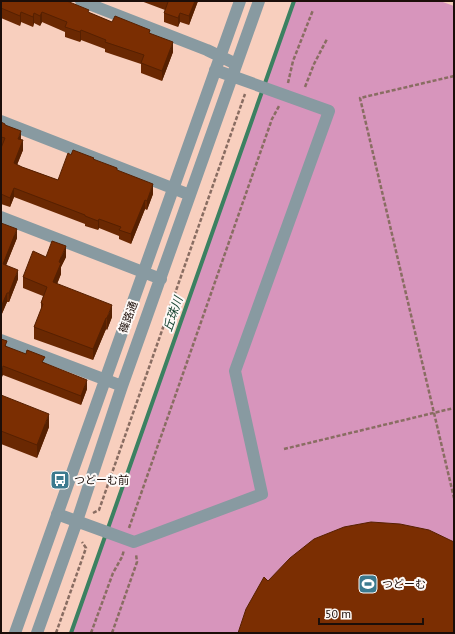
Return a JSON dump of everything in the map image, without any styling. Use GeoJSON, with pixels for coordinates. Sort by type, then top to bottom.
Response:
{"type":"FeatureCollection","features":[{"type":"Feature","properties":{"kind":"street"},"geometry":{"type":"LineString","coordinates":[[81,1],[236,64]]}},
{"type":"Feature","properties":{"kind":"street","name":"篠路通"},"geometry":{"type":"LineString","coordinates":[[15,633],[144,272],[219,56],[240,1]]}},
{"type":"Feature","properties":{"kind":"street","name":"篠路通"},"geometry":{"type":"LineString","coordinates":[[37,633],[122,386],[161,279],[231,76],[259,1]]}},
{"type":"Feature","properties":{"kind":"street"},"geometry":{"type":"LineString","coordinates":[[57,514],[76,521],[89,520],[114,535],[134,542],[262,494],[235,371],[329,111],[272,90],[245,84],[231,76],[215,70]]}},
{"type":"Feature","properties":{"kind":"street"},"geometry":{"type":"LineString","coordinates":[[1,121],[190,195]]}},
{"type":"Feature","properties":{"kind":"street"},"geometry":{"type":"LineString","coordinates":[[1,217],[161,279]]}},
{"type":"Feature","properties":{"kind":"street"},"geometry":{"type":"LineString","coordinates":[[1,340],[122,386]]}},
{"type":"Feature","properties":{"kind":"path"},"geometry":{"type":"LineString","coordinates":[[130,525],[272,119],[289,81],[293,61],[313,10]]}},
{"type":"Feature","properties":{"kind":"path"},"geometry":{"type":"LineString","coordinates":[[305,87],[314,64],[327,39]]}},
{"type":"Feature","properties":{"kind":"path"},"geometry":{"type":"LineString","coordinates":[[454,76],[360,98],[454,498]]}},
{"type":"Feature","properties":{"kind":"path"},"geometry":{"type":"LineString","coordinates":[[89,520],[98,510],[245,93],[245,84]]}},
{"type":"Feature","properties":{"kind":"path"},"geometry":{"type":"LineString","coordinates":[[284,449],[454,408]]}},
{"type":"Feature","properties":{"kind":"path"},"geometry":{"type":"LineString","coordinates":[[56,633],[86,548],[80,538]]}},
{"type":"Feature","properties":{"kind":"path"},"geometry":{"type":"LineString","coordinates":[[91,633],[113,573],[122,557]]}},
{"type":"Feature","properties":{"kind":"path"},"geometry":{"type":"LineString","coordinates":[[112,633],[137,562]]}},
{"type":"Feature","properties":{"kind":"shaded area"},"geometry":{"type":"Polygon","coordinates":[[[294,1],[440,1],[454,6],[454,633],[71,633],[294,1]]]}},
{"type":"Feature","properties":{"kind":"building"},"geometry":{"type":"Polygon","coordinates":[[[1,1],[67,1],[112,22],[115,16],[150,30],[149,33],[173,42],[162,71],[141,63],[144,55],[105,42],[106,40],[81,30],[80,32],[65,27],[67,22],[42,12],[40,16],[34,13],[33,17],[21,12],[20,16],[1,8],[1,1]]]}},
{"type":"Feature","properties":{"kind":"building"},"geometry":{"type":"Polygon","coordinates":[[[165,1],[195,1],[189,16],[180,13],[178,18],[164,13],[168,2],[165,1]]]}},
{"type":"Feature","properties":{"kind":"building"},"geometry":{"type":"Polygon","coordinates":[[[1,122],[21,131],[18,139],[23,140],[14,163],[22,167],[58,180],[68,153],[71,155],[73,150],[153,184],[147,201],[145,200],[131,234],[119,230],[121,227],[99,219],[98,221],[14,188],[10,198],[1,194],[1,148],[5,138],[1,137],[1,122]]]}},
{"type":"Feature","properties":{"kind":"building"},"geometry":{"type":"Polygon","coordinates":[[[1,223],[17,229],[3,264],[18,270],[9,293],[7,293],[1,307],[1,223]]]}},
{"type":"Feature","properties":{"kind":"building"},"geometry":{"type":"Polygon","coordinates":[[[52,241],[66,246],[53,282],[112,305],[93,349],[34,327],[43,304],[41,303],[47,287],[23,277],[33,251],[46,257],[52,241]]]}},
{"type":"Feature","properties":{"kind":"building"},"geometry":{"type":"Polygon","coordinates":[[[1,339],[7,341],[5,346],[26,354],[27,350],[45,357],[42,362],[87,380],[81,396],[3,366],[1,370],[1,339]]]}},
{"type":"Feature","properties":{"kind":"building"},"geometry":{"type":"Polygon","coordinates":[[[1,395],[49,414],[37,445],[1,431],[1,395]]]}},
{"type":"Feature","properties":{"kind":"building","name":"つどーむ"},"geometry":{"type":"Polygon","coordinates":[[[371,522],[400,524],[429,530],[454,542],[454,633],[238,633],[246,609],[264,577],[268,581],[290,558],[314,539],[344,527],[371,522]]]}},
{"type":"Feature","properties":{"kind":"waterway","name":"丘珠川"},"geometry":{"type":"LineString","coordinates":[[71,633],[294,1]]}},
{"type":"Feature","properties":{"kind":"place","name":"つどーむ前"},"geometry":{"type":"Point","coordinates":[60,480]}},
{"type":"Feature","properties":{"kind":"place","name":"つどーむ"},"geometry":{"type":"Point","coordinates":[368,584]}}]}
